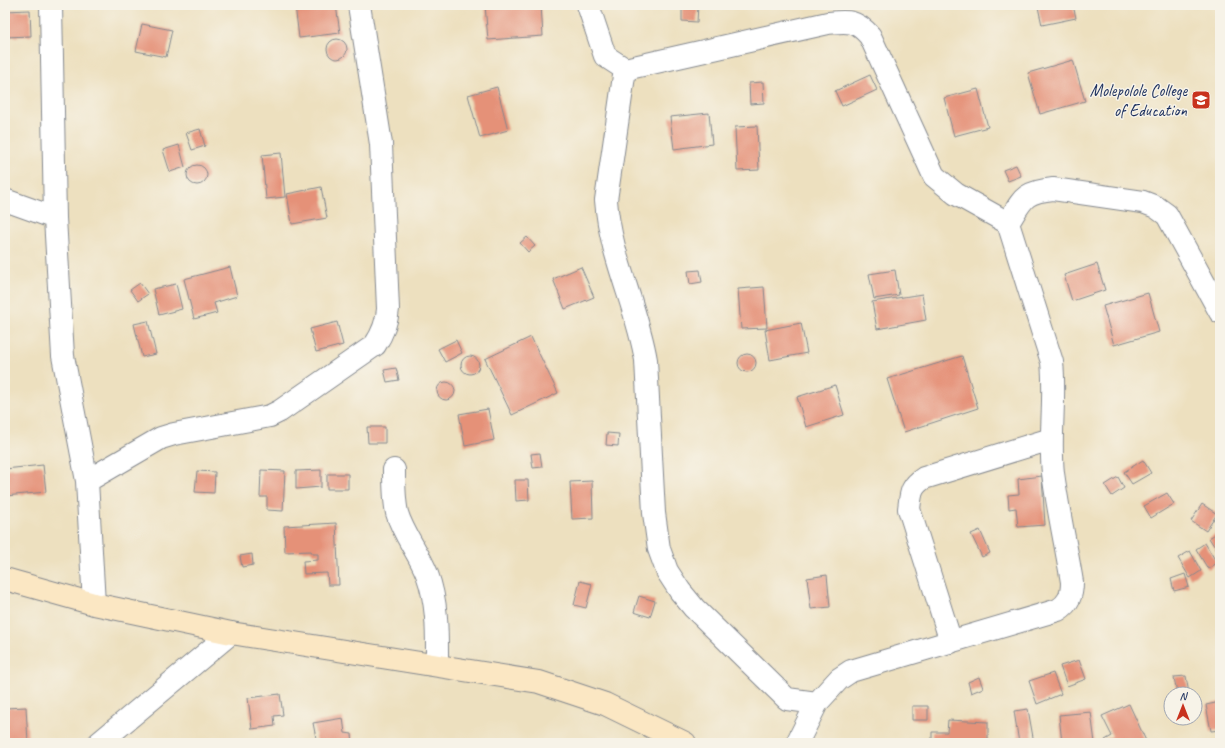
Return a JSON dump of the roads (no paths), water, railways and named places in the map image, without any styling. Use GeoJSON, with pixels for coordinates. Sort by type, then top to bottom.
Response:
{"type":"FeatureCollection","features":[{"type":"Feature","properties":{"kind":"street"},"geometry":{"type":"LineString","coordinates":[[51,5],[55,218],[63,356],[87,481],[94,604]]}},
{"type":"Feature","properties":{"kind":"street"},"geometry":{"type":"LineString","coordinates":[[87,481],[160,438],[249,420],[280,411],[375,344],[382,334],[387,321],[388,309],[384,183],[381,144],[359,5]]}},
{"type":"Feature","properties":{"kind":"street"},"geometry":{"type":"LineString","coordinates":[[588,5],[605,56],[625,69],[828,23],[848,22],[860,25],[870,36],[934,176],[956,194],[1008,223],[1052,362],[1054,385],[1051,439],[1053,473],[1072,582],[1072,593],[1067,605],[1058,610],[851,670],[839,679],[817,703],[798,743]]}},
{"type":"Feature","properties":{"kind":"street"},"geometry":{"type":"LineString","coordinates":[[625,69],[606,200],[607,217],[610,236],[642,339],[646,360],[654,513],[659,549],[667,571],[694,608],[787,699],[817,703]]}},
{"type":"Feature","properties":{"kind":"street"},"geometry":{"type":"LineString","coordinates":[[1008,223],[1023,199],[1031,192],[1040,190],[1053,189],[1143,202],[1156,207],[1166,215],[1220,312]]}},
{"type":"Feature","properties":{"kind":"street"},"geometry":{"type":"LineString","coordinates":[[5,200],[55,218]]}},
{"type":"Feature","properties":{"kind":"street"},"geometry":{"type":"LineString","coordinates":[[951,642],[909,509],[911,491],[915,484],[924,478],[1051,439]]}},
{"type":"Feature","properties":{"kind":"street"},"geometry":{"type":"LineString","coordinates":[[394,470],[394,493],[397,514],[426,573],[434,596],[437,617],[437,665]]}},
{"type":"Feature","properties":{"kind":"street"},"geometry":{"type":"LineString","coordinates":[[5,579],[94,604],[231,633],[539,682],[564,689],[604,704],[685,743]]}},
{"type":"Feature","properties":{"kind":"street"},"geometry":{"type":"LineString","coordinates":[[99,743],[231,633]]}},
{"type":"Feature","properties":{"kind":"place","name":"Molepolole College of Education"},"geometry":{"type":"Point","coordinates":[1201,100]}}]}
